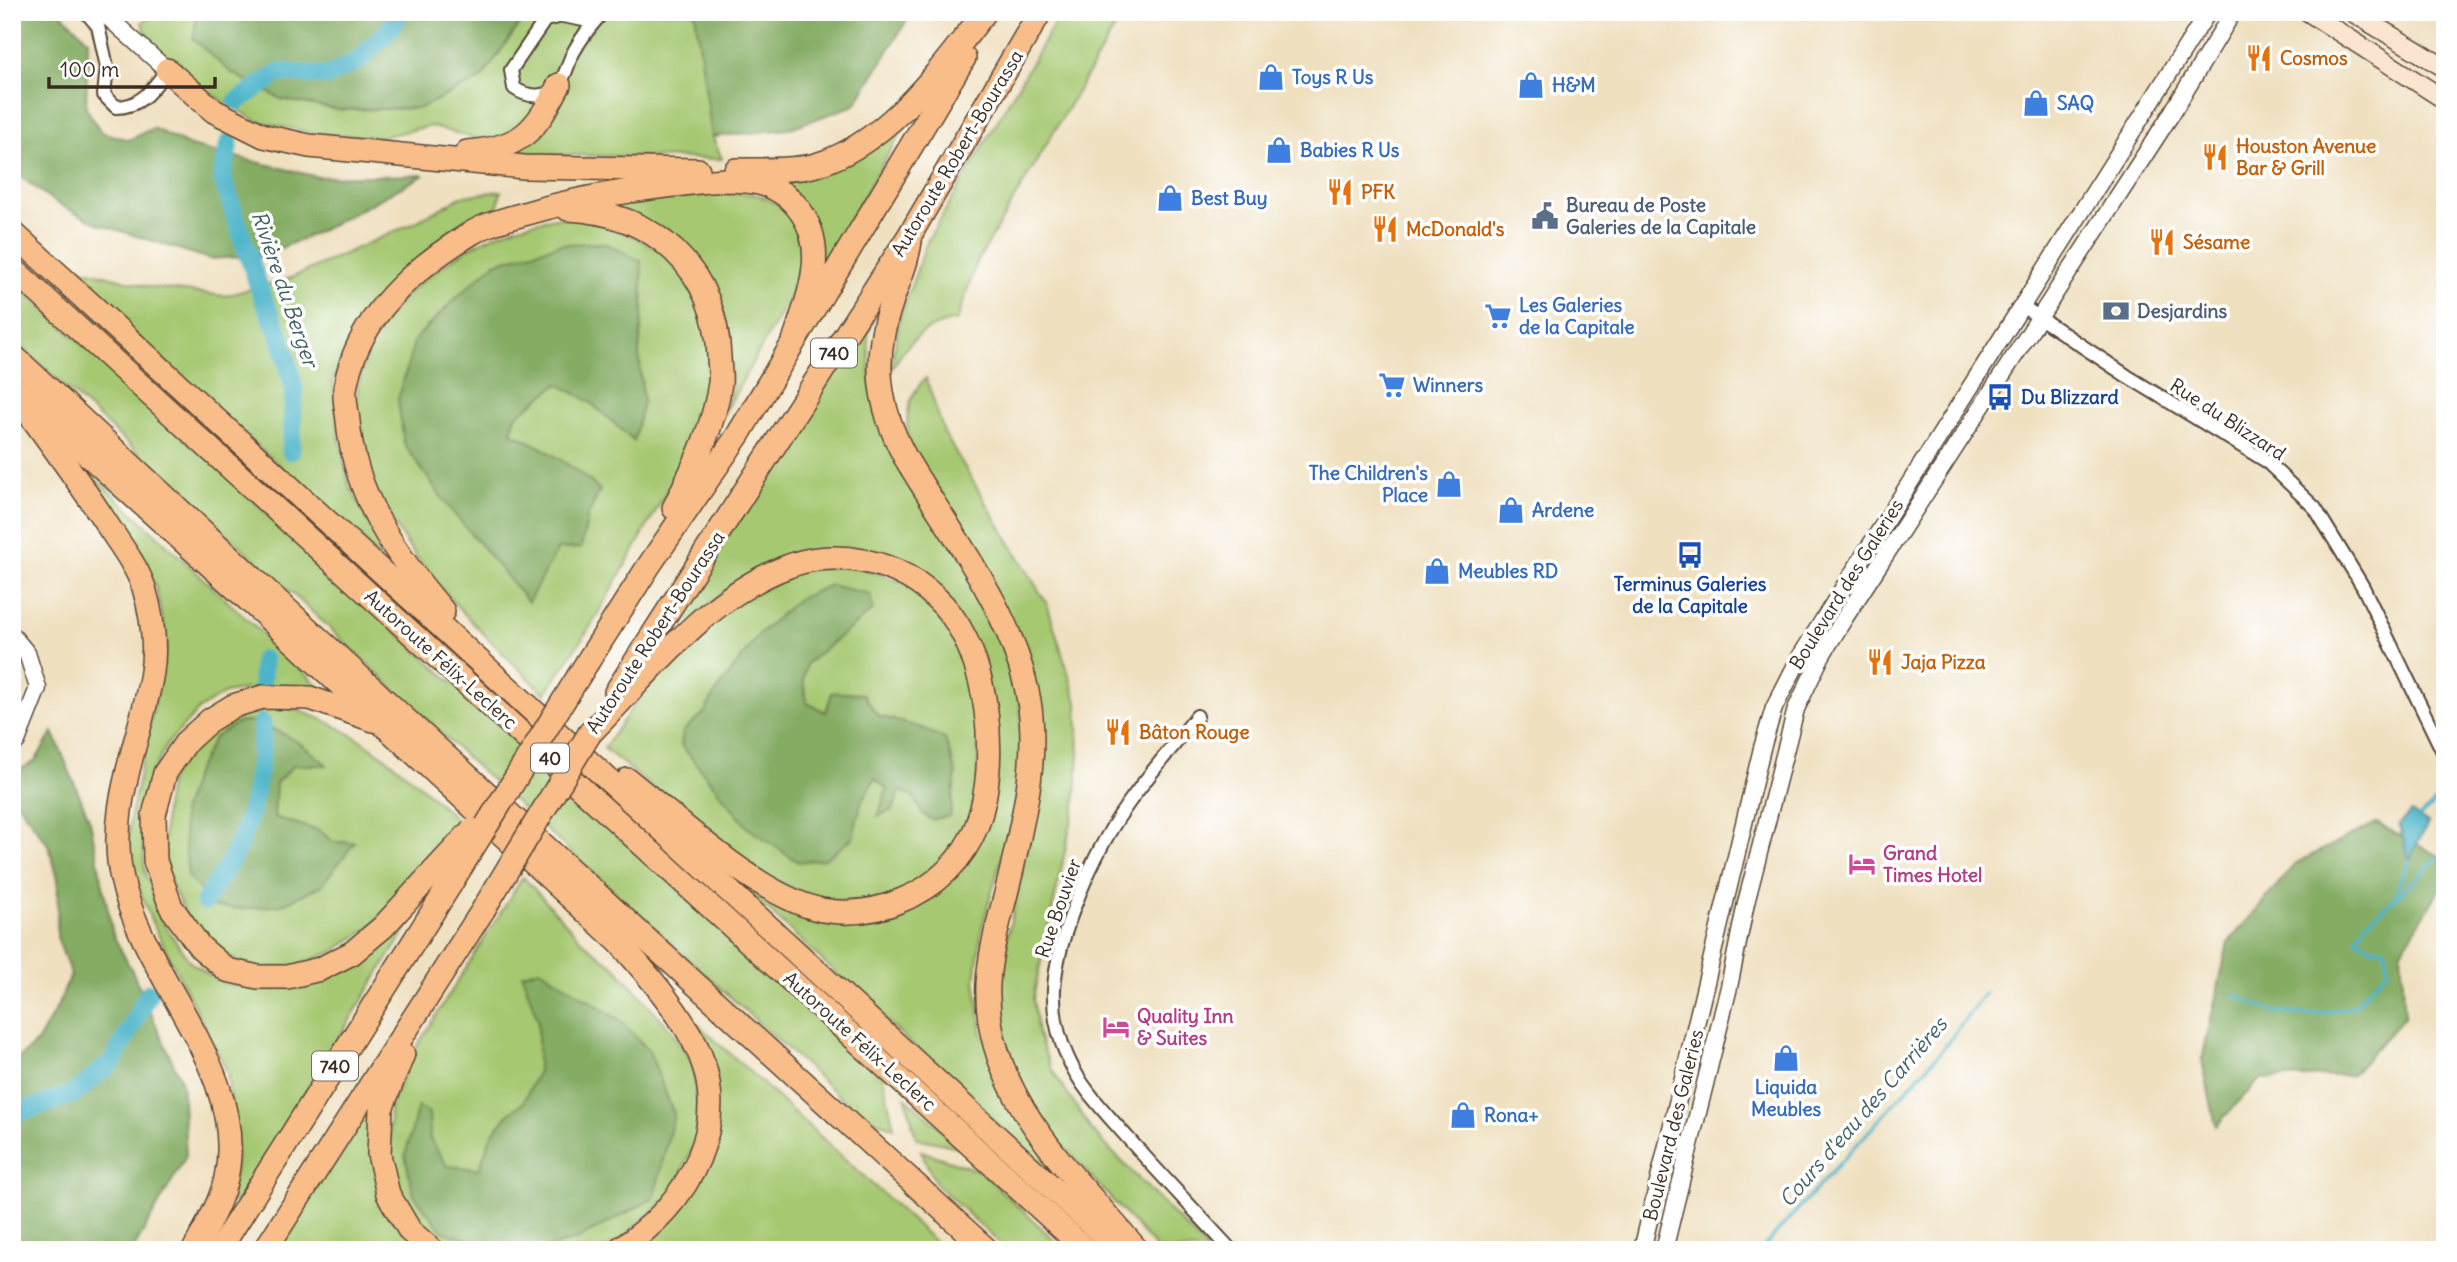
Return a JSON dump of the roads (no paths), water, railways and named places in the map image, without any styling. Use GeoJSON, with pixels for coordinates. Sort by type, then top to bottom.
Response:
{"type":"FeatureCollection","features":[{"type":"Feature","properties":{"kind":"highway"},"geometry":{"type":"LineString","coordinates":[[167,70],[214,111],[264,136],[309,146],[524,167],[734,170],[814,166],[844,155],[920,95],[985,12]]}},
{"type":"Feature","properties":{"kind":"highway","name":"Autoroute Robert-Bourassa"},"geometry":{"type":"LineString","coordinates":[[443,877],[508,793],[648,567],[738,435],[992,12]]}},
{"type":"Feature","properties":{"kind":"highway","name":"Autoroute Robert-Bourassa"},"geometry":{"type":"LineString","coordinates":[[265,1250],[483,909],[590,733],[623,692],[911,233],[1040,12]]}},
{"type":"Feature","properties":{"kind":"highway"},"geometry":{"type":"LineString","coordinates":[[377,153],[489,150],[523,137],[535,127],[559,85]]}},
{"type":"Feature","properties":{"kind":"highway"},"geometry":{"type":"LineString","coordinates":[[503,683],[415,578],[370,507],[350,445],[345,391],[358,345],[390,298],[424,265],[472,232],[508,218],[622,191],[741,181],[776,189],[804,216],[810,228],[815,248],[812,281],[795,338]]}},
{"type":"Feature","properties":{"kind":"highway"},"geometry":{"type":"LineString","coordinates":[[544,208],[592,210],[609,214],[634,224],[665,242],[699,280],[718,331],[720,382],[709,431],[648,567]]}},
{"type":"Feature","properties":{"kind":"highway"},"geometry":{"type":"LineString","coordinates":[[12,232],[1120,1250]]}},
{"type":"Feature","properties":{"kind":"highway"},"geometry":{"type":"LineString","coordinates":[[911,233],[909,256],[882,334],[879,363],[881,393],[892,432],[905,457],[1003,618],[1017,654],[1030,711],[1032,760],[1024,816],[992,955],[988,981],[989,1025],[996,1052],[1021,1108],[1137,1250]]}},
{"type":"Feature","properties":{"kind":"highway","name":"Autoroute Félix-Leclerc"},"geometry":{"type":"LineString","coordinates":[[12,268],[1086,1250]]}},
{"type":"Feature","properties":{"kind":"highway"},"geometry":{"type":"LineString","coordinates":[[12,355],[404,718],[987,1250]]}},
{"type":"Feature","properties":{"kind":"highway"},"geometry":{"type":"LineString","coordinates":[[12,389],[382,723],[618,942],[667,998],[695,1042],[709,1084],[709,1125],[695,1168],[677,1199],[654,1224],[618,1250]]}},
{"type":"Feature","properties":{"kind":"highway"},"geometry":{"type":"LineString","coordinates":[[12,389],[120,544],[143,584],[150,610],[153,632],[152,671],[119,814],[117,846],[122,880],[132,911],[216,1078],[228,1126],[226,1178],[217,1204],[194,1250]]}},
{"type":"Feature","properties":{"kind":"highway"},"geometry":{"type":"LineString","coordinates":[[591,764],[622,775],[748,875],[802,904],[824,910],[854,912],[882,909],[917,895],[948,871],[976,825],[988,769],[988,737],[985,705],[971,651],[945,607],[925,588],[901,572],[881,564],[852,558],[825,558],[791,565],[769,575],[737,592],[706,616],[623,692]]}},
{"type":"Feature","properties":{"kind":"highway"},"geometry":{"type":"LineString","coordinates":[[382,723],[310,698],[286,696],[249,700],[210,720],[187,741],[164,773],[154,815],[155,861],[171,907],[200,947],[227,970],[258,977],[287,977],[320,969],[352,953],[443,877]]}},
{"type":"Feature","properties":{"kind":"highway","name":"740"},"geometry":{"type":"LineString","coordinates":[[219,1250],[443,877]]}},
{"type":"Feature","properties":{"kind":"highway"},"geometry":{"type":"LineString","coordinates":[[618,942],[645,960],[960,1223]]}},
{"type":"Feature","properties":{"kind":"highway"},"geometry":{"type":"LineString","coordinates":[[432,1250],[410,1231],[388,1194],[379,1154],[381,1109],[402,1057],[456,951]]}},
{"type":"Feature","properties":{"kind":"main road"},"geometry":{"type":"LineString","coordinates":[[2308,12],[2445,100]]}},
{"type":"Feature","properties":{"kind":"main road"},"geometry":{"type":"LineString","coordinates":[[2352,12],[2445,68]]}},
{"type":"Feature","properties":{"kind":"street"},"geometry":{"type":"LineString","coordinates":[[86,12],[98,26],[107,67],[104,95],[116,107],[131,107],[148,93],[167,70],[102,12]]}},
{"type":"Feature","properties":{"kind":"street","name":"Boulevard des Galeries"},"geometry":{"type":"LineString","coordinates":[[1642,1250],[1762,748],[1774,708],[1800,657],[2208,12]]}},
{"type":"Feature","properties":{"kind":"street","name":"Boulevard des Galeries"},"geometry":{"type":"LineString","coordinates":[[1664,1250],[1729,987],[1746,903],[1796,709],[1822,655],[1844,619],[2170,116],[2233,12]]}},
{"type":"Feature","properties":{"kind":"street"},"geometry":{"type":"LineString","coordinates":[[563,16],[599,17],[573,52],[559,85],[544,94],[532,96],[522,94],[514,88],[511,70],[545,20],[563,16]]}},
{"type":"Feature","properties":{"kind":"street","name":"Rue du Blizzard"},"geometry":{"type":"LineString","coordinates":[[2022,306],[2127,376],[2266,461],[2315,508],[2363,587],[2445,756]]}},
{"type":"Feature","properties":{"kind":"street"},"geometry":{"type":"LineString","coordinates":[[12,635],[27,653],[38,688],[17,741],[12,745]]}},
{"type":"Feature","properties":{"kind":"street","name":"Rue Bouvier"},"geometry":{"type":"LineString","coordinates":[[1197,716],[1125,808],[1096,857],[1077,902],[1059,960],[1054,989],[1055,1014],[1067,1057],[1093,1097],[1231,1250]]}},
{"type":"Feature","properties":{"kind":"water"},"geometry":{"type":"Polygon","coordinates":[[[2411,812],[2428,823],[2409,860],[2399,824],[2411,812]]]}},
{"type":"Feature","properties":{"kind":"waterway","name":"Rivière du Berger"},"geometry":{"type":"LineString","coordinates":[[237,101],[280,72],[327,76],[358,61],[389,30],[401,12]]}},
{"type":"Feature","properties":{"kind":"waterway","name":"Rivière du Berger"},"geometry":{"type":"LineString","coordinates":[[229,143],[222,177],[263,299],[281,338],[294,389],[291,451]]}},
{"type":"Feature","properties":{"kind":"waterway","name":"Rivière du Berger"},"geometry":{"type":"LineString","coordinates":[[262,682],[263,660]]}},
{"type":"Feature","properties":{"kind":"waterway","name":"Rivière du Berger"},"geometry":{"type":"LineString","coordinates":[[205,901],[233,857],[248,820],[259,771],[262,723]]}},
{"type":"Feature","properties":{"kind":"waterway"},"geometry":{"type":"LineString","coordinates":[[2419,817],[2439,799]]}},
{"type":"Feature","properties":{"kind":"waterway","name":"Cours d'eau des Carrières"},"geometry":{"type":"LineString","coordinates":[[2234,995],[2275,1012],[2311,1015],[2353,1007],[2388,969],[2385,948],[2372,948],[2356,938],[2369,920],[2445,851]]}},
{"type":"Feature","properties":{"kind":"waterway"},"geometry":{"type":"LineString","coordinates":[[2394,897],[2409,860]]}},
{"type":"Feature","properties":{"kind":"waterway","name":"Rivière du Berger"},"geometry":{"type":"LineString","coordinates":[[12,1115],[74,1094],[113,1061],[149,993]]}},
{"type":"Feature","properties":{"kind":"waterway","name":"Cours d'eau des Carrières"},"geometry":{"type":"LineString","coordinates":[[1761,1250],[1939,1054],[1985,993]]}},
{"type":"Feature","properties":{"kind":"place","name":"Cosmos"},"geometry":{"type":"Point","coordinates":[2259,58]}},
{"type":"Feature","properties":{"kind":"place","name":"Toys R Us"},"geometry":{"type":"Point","coordinates":[1271,77]}},
{"type":"Feature","properties":{"kind":"place","name":"H&M"},"geometry":{"type":"Point","coordinates":[1531,85]}},
{"type":"Feature","properties":{"kind":"place","name":"SAQ"},"geometry":{"type":"Point","coordinates":[2036,103]}},
{"type":"Feature","properties":{"kind":"place","name":"Babies R Us"},"geometry":{"type":"Point","coordinates":[1279,150]}},
{"type":"Feature","properties":{"kind":"place","name":"Houston Avenue Bar & Grill"},"geometry":{"type":"Point","coordinates":[2215,157]}},
{"type":"Feature","properties":{"kind":"place","name":"PFK"},"geometry":{"type":"Point","coordinates":[1340,192]}},
{"type":"Feature","properties":{"kind":"place","name":"Best Buy"},"geometry":{"type":"Point","coordinates":[1170,198]}},
{"type":"Feature","properties":{"kind":"place","name":"Bureau de Poste Galeries de la Capitale"},"geometry":{"type":"Point","coordinates":[1545,216]}},
{"type":"Feature","properties":{"kind":"place","name":"McDonald's"},"geometry":{"type":"Point","coordinates":[1385,229]}},
{"type":"Feature","properties":{"kind":"place","name":"Sésame"},"geometry":{"type":"Point","coordinates":[2162,242]}},
{"type":"Feature","properties":{"kind":"place","name":"Desjardins"},"geometry":{"type":"Point","coordinates":[2116,311]}},
{"type":"Feature","properties":{"kind":"place","name":"Les Galeries de la Capitale"},"geometry":{"type":"Point","coordinates":[1498,316]}},
{"type":"Feature","properties":{"kind":"place","name":"Winners"},"geometry":{"type":"Point","coordinates":[1392,385]}},
{"type":"Feature","properties":{"kind":"place","name":"Du Blizzard"},"geometry":{"type":"Point","coordinates":[2000,397]}},
{"type":"Feature","properties":{"kind":"place","name":"The Children's Place"},"geometry":{"type":"Point","coordinates":[1449,484]}},
{"type":"Feature","properties":{"kind":"place","name":"Ardene"},"geometry":{"type":"Point","coordinates":[1511,510]}},
{"type":"Feature","properties":{"kind":"place","name":"Terminus Galeries de la Capitale"},"geometry":{"type":"Point","coordinates":[1690,555]}},
{"type":"Feature","properties":{"kind":"place","name":"Meubles RD"},"geometry":{"type":"Point","coordinates":[1437,571]}},
{"type":"Feature","properties":{"kind":"place","name":"Jaja Pizza"},"geometry":{"type":"Point","coordinates":[1880,662]}},
{"type":"Feature","properties":{"kind":"place","name":"Bâton Rouge"},"geometry":{"type":"Point","coordinates":[1118,732]}},
{"type":"Feature","properties":{"kind":"place","name":"Grand Times Hotel"},"geometry":{"type":"Point","coordinates":[1862,864]}},
{"type":"Feature","properties":{"kind":"place","name":"Quality Inn & Suites"},"geometry":{"type":"Point","coordinates":[1116,1027]}},
{"type":"Feature","properties":{"kind":"place","name":"Liquida Meubles"},"geometry":{"type":"Point","coordinates":[1786,1058]}},
{"type":"Feature","properties":{"kind":"place","name":"Rona+"},"geometry":{"type":"Point","coordinates":[1463,1115]}}]}
